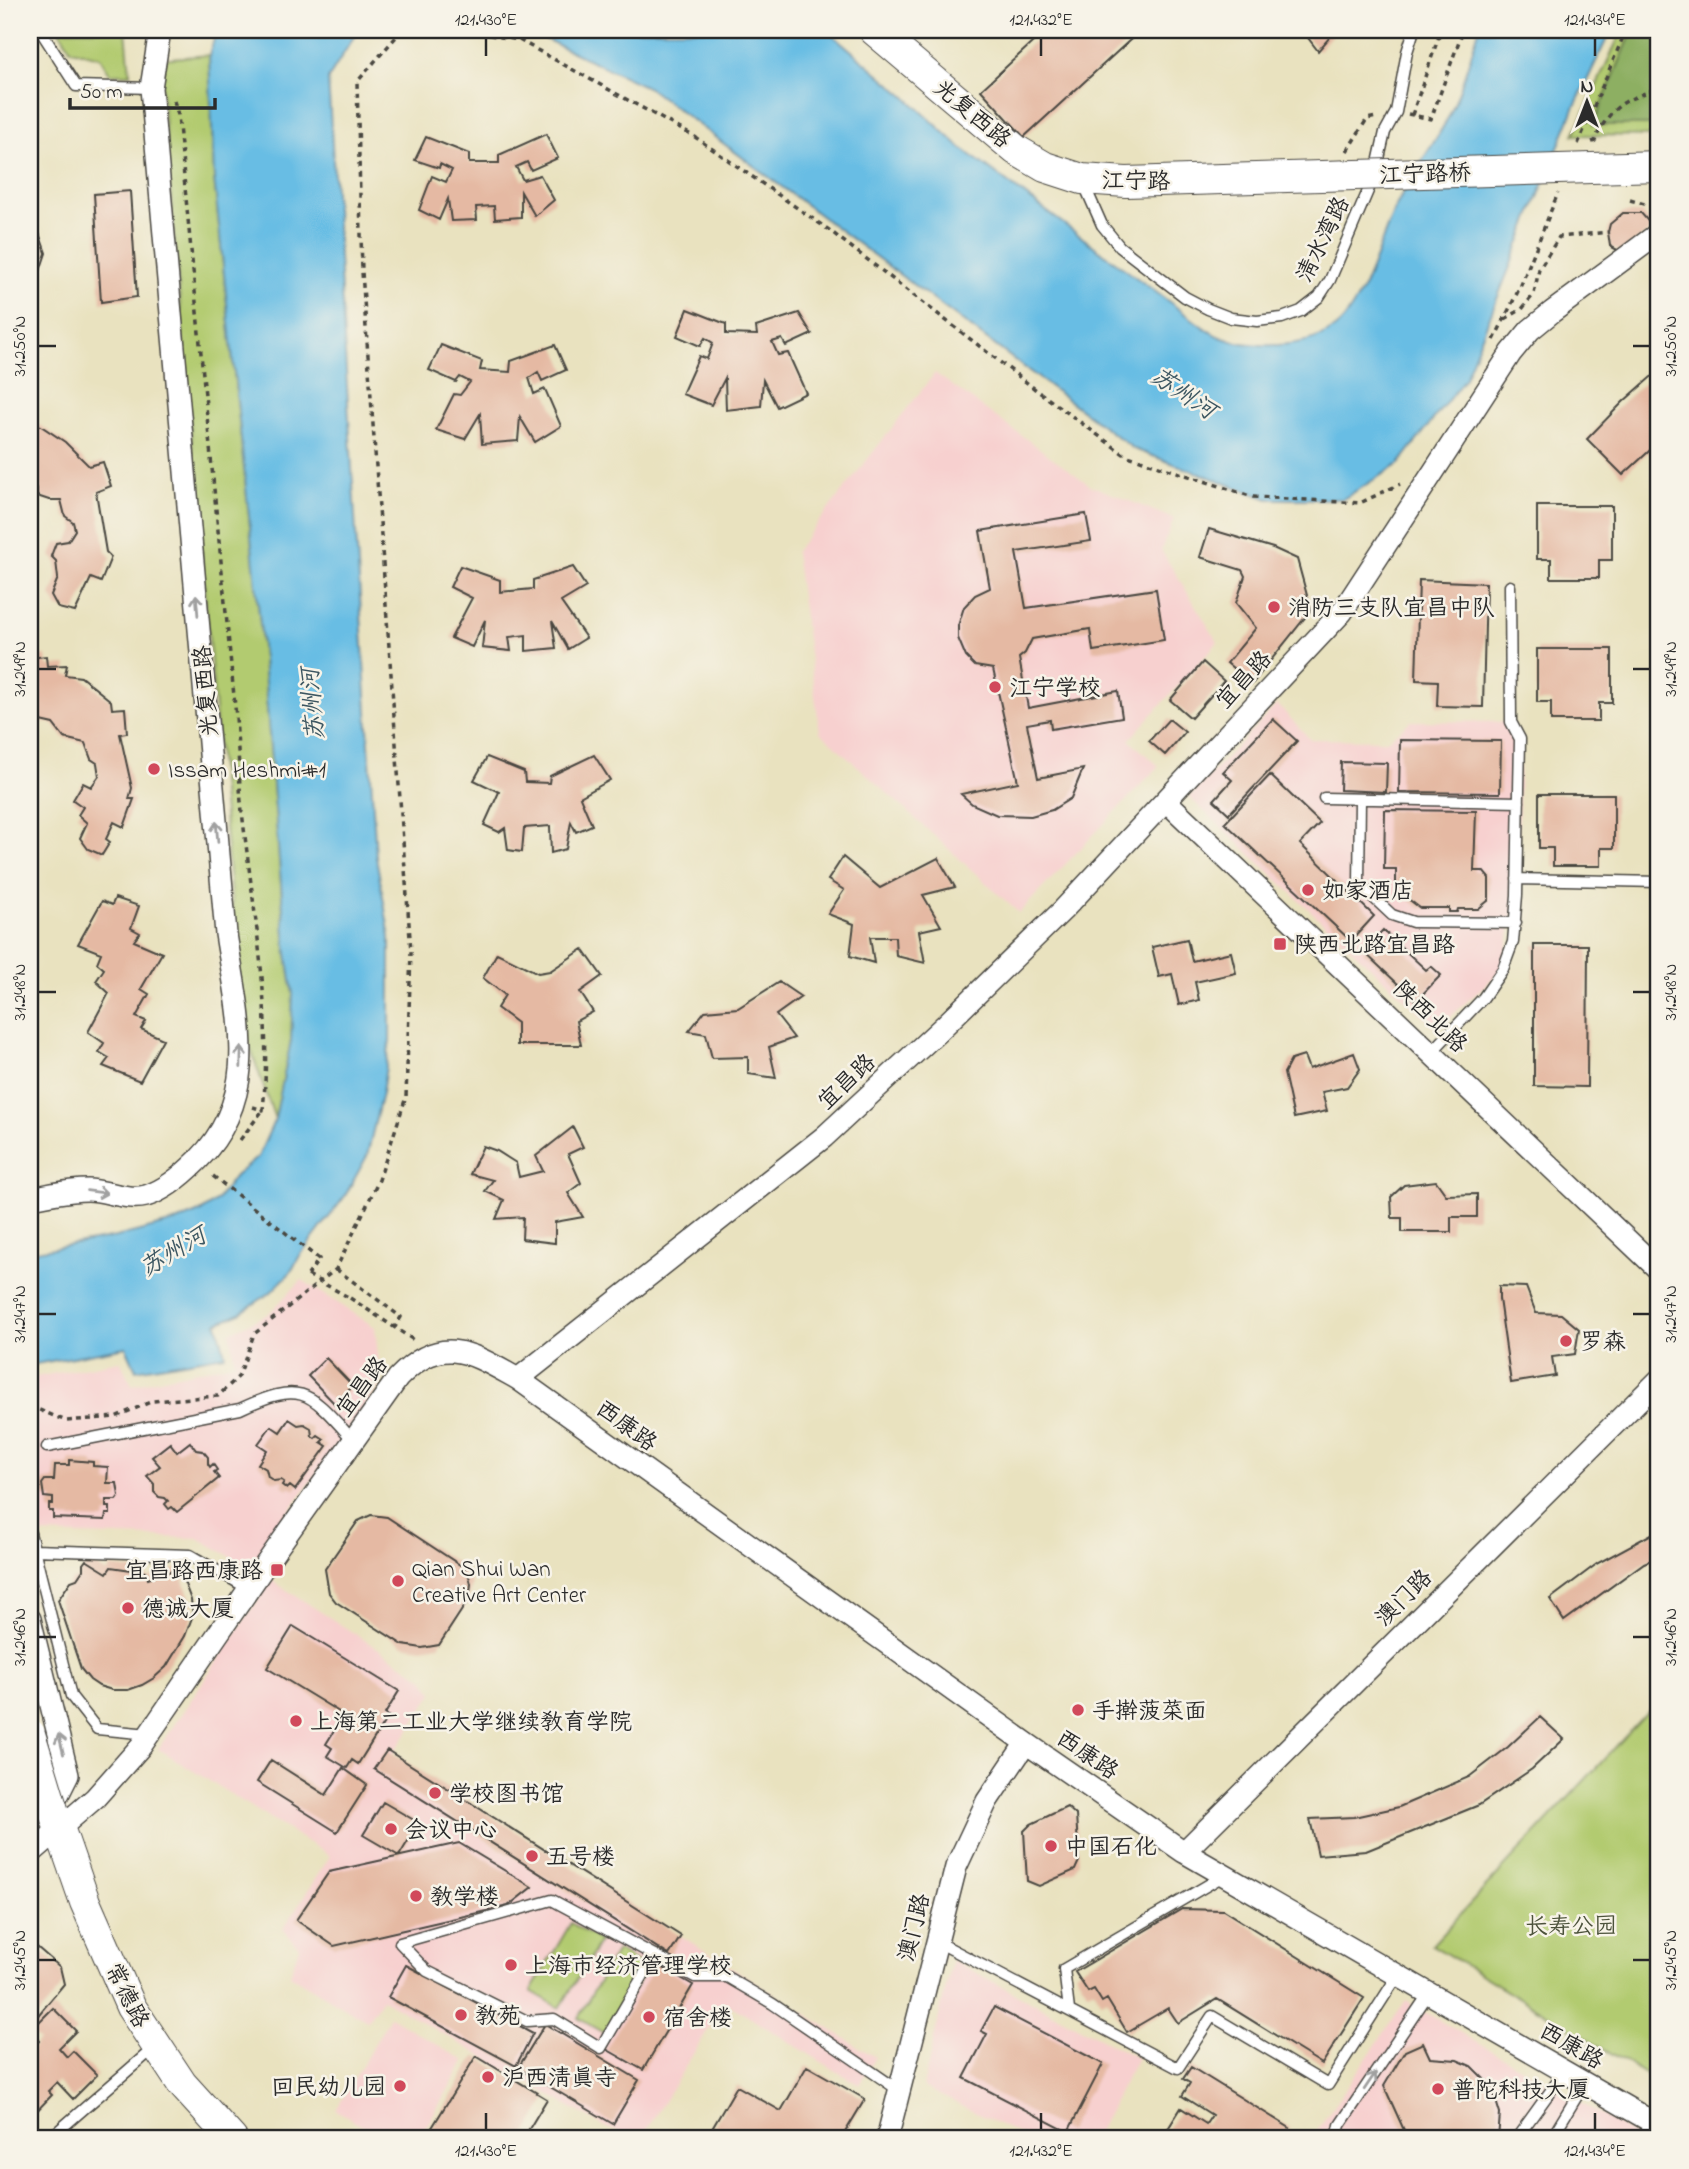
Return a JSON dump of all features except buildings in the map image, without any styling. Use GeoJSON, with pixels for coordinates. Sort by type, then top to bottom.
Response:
{"type":"FeatureCollection","features":[{"type":"Feature","properties":{"kind":"main road","name":"光复西路"},"geometry":{"type":"LineString","coordinates":[[874,30],[1016,150],[1045,167],[1082,179]]}},
{"type":"Feature","properties":{"kind":"main road","name":"江宁路桥"},"geometry":{"type":"LineString","coordinates":[[1190,180],[1659,166]]}},
{"type":"Feature","properties":{"kind":"main road","name":"江宁路"},"geometry":{"type":"LineString","coordinates":[[1082,179],[1126,182],[1190,180]]}},
{"type":"Feature","properties":{"kind":"main road","name":"常德路"},"geometry":{"type":"LineString","coordinates":[[30,1734],[47,1809],[131,2007],[182,2084],[232,2139]]}},
{"type":"Feature","properties":{"kind":"street","name":"光复西路"},"geometry":{"type":"LineString","coordinates":[[30,1198],[90,1190],[145,1196],[181,1177],[205,1153],[225,1124],[239,1090],[243,1060],[226,934],[151,88],[160,30]]}},
{"type":"Feature","properties":{"kind":"street","name":"宜昌路"},"geometry":{"type":"LineString","coordinates":[[518,1379],[824,1137],[944,1026],[1063,910],[1342,612],[1511,352],[1530,330],[1659,233]]}},
{"type":"Feature","properties":{"kind":"street","name":"陕西北路"},"geometry":{"type":"LineString","coordinates":[[1166,801],[1659,1270]]}},
{"type":"Feature","properties":{"kind":"street"},"geometry":{"type":"LineString","coordinates":[[433,1353],[453,1350],[476,1356],[518,1379]]}},
{"type":"Feature","properties":{"kind":"street","name":"宜昌路"},"geometry":{"type":"LineString","coordinates":[[30,1854],[47,1809],[95,1798],[149,1734],[398,1378],[413,1363],[433,1353]]}},
{"type":"Feature","properties":{"kind":"street","name":"西康路"},"geometry":{"type":"LineString","coordinates":[[518,1379],[1026,1743],[1184,1852],[1659,2126]]}},
{"type":"Feature","properties":{"kind":"street","name":"澳门路"},"geometry":{"type":"LineString","coordinates":[[1184,1852],[1659,1380]]}},
{"type":"Feature","properties":{"kind":"street"},"geometry":{"type":"LineString","coordinates":[[30,1619],[68,1775],[47,1809]]}},
{"type":"Feature","properties":{"kind":"street","name":"澳门路"},"geometry":{"type":"LineString","coordinates":[[887,2139],[956,1867],[970,1835],[1005,1772],[1026,1743]]}},
{"type":"Feature","properties":{"kind":"lane"},"geometry":{"type":"LineString","coordinates":[[30,36],[37,30],[76,86],[151,88]]}},
{"type":"Feature","properties":{"kind":"lane","name":"清水湾路"},"geometry":{"type":"LineString","coordinates":[[1082,179],[1091,205],[1102,225],[1120,247],[1185,297],[1231,318],[1257,321],[1282,318],[1301,311],[1319,297],[1330,280],[1376,172],[1385,132],[1396,112],[1407,52],[1414,30]]}},
{"type":"Feature","properties":{"kind":"lane"},"geometry":{"type":"LineString","coordinates":[[1432,1053],[1483,998],[1503,969],[1513,942],[1516,923],[1520,739],[1511,722],[1510,586]]}},
{"type":"Feature","properties":{"kind":"lane"},"geometry":{"type":"LineString","coordinates":[[1324,798],[1519,802]]}},
{"type":"Feature","properties":{"kind":"lane"},"geometry":{"type":"LineString","coordinates":[[1360,799],[1359,884],[1392,915],[1413,922],[1516,923]]}},
{"type":"Feature","properties":{"kind":"lane"},"geometry":{"type":"LineString","coordinates":[[1517,879],[1659,881]]}},
{"type":"Feature","properties":{"kind":"lane"},"geometry":{"type":"LineString","coordinates":[[47,1447],[240,1409],[263,1398],[281,1394],[304,1394],[317,1400],[353,1440]]}},
{"type":"Feature","properties":{"kind":"lane"},"geometry":{"type":"LineString","coordinates":[[30,1533],[71,1696],[97,1729],[149,1734]]}},
{"type":"Feature","properties":{"kind":"lane"},"geometry":{"type":"LineString","coordinates":[[34,1550],[190,1555],[249,1588]]}},
{"type":"Feature","properties":{"kind":"lane"},"geometry":{"type":"LineString","coordinates":[[1069,2010],[1064,1969],[1225,1875]]}},
{"type":"Feature","properties":{"kind":"lane"},"geometry":{"type":"LineString","coordinates":[[655,1955],[601,2048],[554,2018],[527,2021],[427,1971],[400,1943],[552,1900],[655,1955],[695,1977],[727,1977],[773,2004],[900,2091]]}},
{"type":"Feature","properties":{"kind":"lane"},"geometry":{"type":"LineString","coordinates":[[936,1941],[1178,2068],[1212,2016],[1328,2085],[1398,1975]]}},
{"type":"Feature","properties":{"kind":"lane"},"geometry":{"type":"LineString","coordinates":[[1337,2139],[1340,2125],[1429,1993]]}},
{"type":"Feature","properties":{"kind":"lane"},"geometry":{"type":"LineString","coordinates":[[49,2139],[156,2047]]}},
{"type":"Feature","properties":{"kind":"lane"},"geometry":{"type":"LineString","coordinates":[[1516,2139],[1565,2071]]}},
{"type":"Feature","properties":{"kind":"lane"},"geometry":{"type":"LineString","coordinates":[[1551,2139],[1585,2083]]}},
{"type":"Feature","properties":{"kind":"path"},"geometry":{"type":"LineString","coordinates":[[30,1406],[66,1421],[115,1417],[153,1401],[218,1396],[239,1376],[254,1334],[336,1269],[379,1180],[406,1097],[411,952],[362,272],[357,82],[402,30]]}},
{"type":"Feature","properties":{"kind":"path"},"geometry":{"type":"LineString","coordinates":[[460,30],[519,40],[695,137],[829,230],[1125,455],[1253,497],[1360,503],[1403,482]]}},
{"type":"Feature","properties":{"kind":"path"},"geometry":{"type":"LineString","coordinates":[[1412,115],[1440,30]]}},
{"type":"Feature","properties":{"kind":"path"},"geometry":{"type":"LineString","coordinates":[[1396,112],[1431,119],[1463,30]]}},
{"type":"Feature","properties":{"kind":"path"},"geometry":{"type":"LineString","coordinates":[[1574,154],[1626,30]]}},
{"type":"Feature","properties":{"kind":"path"},"geometry":{"type":"LineString","coordinates":[[1579,142],[1595,141],[1600,127],[1624,102],[1651,92],[1659,85]]}},
{"type":"Feature","properties":{"kind":"path"},"geometry":{"type":"LineString","coordinates":[[172,95],[178,115],[266,1037],[262,1111],[235,1099]]}},
{"type":"Feature","properties":{"kind":"path"},"geometry":{"type":"LineString","coordinates":[[1342,159],[1367,119]]}},
{"type":"Feature","properties":{"kind":"path"},"geometry":{"type":"LineString","coordinates":[[1492,345],[1521,285],[1560,190]]}},
{"type":"Feature","properties":{"kind":"path"},"geometry":{"type":"LineString","coordinates":[[1630,201],[1659,208]]}},
{"type":"Feature","properties":{"kind":"path"},"geometry":{"type":"LineString","coordinates":[[1503,320],[1522,309],[1534,294],[1539,269],[1559,237],[1608,232]]}},
{"type":"Feature","properties":{"kind":"path"},"geometry":{"type":"LineString","coordinates":[[213,1176],[319,1259],[308,1275],[350,1298],[433,1353]]}},
{"type":"Feature","properties":{"kind":"path"},"geometry":{"type":"LineString","coordinates":[[336,1269],[401,1317],[394,1327]]}},
{"type":"Feature","properties":{"kind":"shaded area","name":"江宁学校"},"geometry":{"type":"Polygon","coordinates":[[[935,373],[1090,485],[1174,519],[1161,550],[1218,642],[1129,740],[1159,766],[1019,913],[820,732],[795,552],[935,373]]]}},
{"type":"Feature","properties":{"kind":"shaded area"},"geometry":{"type":"Polygon","coordinates":[[[1277,704],[1310,739],[1387,740],[1411,721],[1511,722],[1520,739],[1517,895],[1503,969],[1437,1029],[1189,797],[1277,704]]]}},
{"type":"Feature","properties":{"kind":"shaded area"},"geometry":{"type":"Polygon","coordinates":[[[302,1280],[375,1327],[381,1384],[249,1567],[198,1538],[30,1534],[30,1378],[120,1361],[132,1385],[235,1363],[230,1332],[268,1314],[302,1280]]]}},
{"type":"Feature","properties":{"kind":"shaded area","name":"上海市经济管理学校"},"geometry":{"type":"Polygon","coordinates":[[[271,1580],[424,1678],[433,1693],[393,1754],[387,1751],[375,1770],[668,1955],[681,1936],[875,2057],[859,2085],[725,2002],[641,2139],[609,2129],[382,1999],[367,2021],[290,1975],[299,1947],[283,1929],[330,1856],[158,1749],[271,1580]]]}},
{"type":"Feature","properties":{"kind":"shaded area"},"geometry":{"type":"Polygon","coordinates":[[[952,1960],[1137,2058],[1094,2139],[1029,2139],[923,2087],[952,1960]]]}},
{"type":"Feature","properties":{"kind":"shaded area"},"geometry":{"type":"Polygon","coordinates":[[[1406,2001],[1643,2139],[1311,2139],[1406,2001]]]}},
{"type":"Feature","properties":{"kind":"shaded area","name":"回民幼儿园"},"geometry":{"type":"Polygon","coordinates":[[[390,2017],[465,2061],[419,2139],[386,2139],[336,2110],[390,2017]]]}},
{"type":"Feature","properties":{"kind":"green space"},"geometry":{"type":"Polygon","coordinates":[[[59,30],[126,30],[130,74],[110,74],[100,57],[71,50],[59,30]]]}},
{"type":"Feature","properties":{"kind":"green space"},"geometry":{"type":"Polygon","coordinates":[[[1622,30],[1659,30],[1659,136],[1574,135],[1622,30]]]}},
{"type":"Feature","properties":{"kind":"green space"},"geometry":{"type":"Polygon","coordinates":[[[1633,30],[1659,30],[1659,125],[1593,125],[1633,30]]]}},
{"type":"Feature","properties":{"kind":"green space"},"geometry":{"type":"Polygon","coordinates":[[[209,55],[214,178],[261,633],[286,947],[293,994],[291,1041],[275,1119],[242,1024],[159,59],[209,55]]]}},
{"type":"Feature","properties":{"kind":"green space","name":"长寿公园"},"geometry":{"type":"Polygon","coordinates":[[[1659,1700],[1659,2082],[1432,1945],[1659,1700]]]}},
{"type":"Feature","properties":{"kind":"green space"},"geometry":{"type":"Polygon","coordinates":[[[571,1923],[600,1941],[560,2008],[531,1991],[571,1923]]]}},
{"type":"Feature","properties":{"kind":"green space"},"geometry":{"type":"Polygon","coordinates":[[[617,1950],[647,1967],[607,2035],[578,2018],[617,1950]]]}},
{"type":"Feature","properties":{"kind":"water","name":"苏州河"},"geometry":{"type":"Polygon","coordinates":[[[217,30],[358,30],[328,79],[376,857],[390,937],[390,1040],[382,1093],[367,1156],[345,1196],[299,1257],[291,1272],[270,1293],[240,1313],[217,1323],[225,1355],[136,1370],[126,1347],[30,1365],[30,1252],[116,1237],[178,1221],[202,1211],[217,1200],[235,1176],[258,1157],[275,1119],[291,1041],[293,994],[286,947],[261,633],[214,178],[209,55],[217,30]]]}},
{"type":"Feature","properties":{"kind":"water","name":"苏州河"},"geometry":{"type":"Polygon","coordinates":[[[526,30],[827,30],[961,148],[1207,330],[1237,342],[1269,345],[1304,341],[1320,336],[1333,329],[1353,307],[1399,201],[1452,110],[1479,30],[1611,30],[1575,106],[1465,378],[1399,464],[1343,499],[1268,499],[1134,449],[649,88],[526,30]]]}},
{"type":"Feature","properties":{"kind":"place","name":"消防三支队宜昌中队"},"geometry":{"type":"Point","coordinates":[1274,607]}},
{"type":"Feature","properties":{"kind":"place","name":"江宁学校"},"geometry":{"type":"Point","coordinates":[995,687]}},
{"type":"Feature","properties":{"kind":"place","name":"Issam Heshmi#1"},"geometry":{"type":"Point","coordinates":[154,769]}},
{"type":"Feature","properties":{"kind":"place","name":"如家酒店"},"geometry":{"type":"Point","coordinates":[1308,890]}},
{"type":"Feature","properties":{"kind":"place","name":"陕西北路宜昌路"},"geometry":{"type":"Point","coordinates":[1280,944]}},
{"type":"Feature","properties":{"kind":"place","name":"罗森"},"geometry":{"type":"Point","coordinates":[1566,1341]}},
{"type":"Feature","properties":{"kind":"place","name":"宜昌路西康路"},"geometry":{"type":"Point","coordinates":[277,1570]}},
{"type":"Feature","properties":{"kind":"place","name":"Qian Shui Wan Creative Art Center"},"geometry":{"type":"Point","coordinates":[398,1581]}},
{"type":"Feature","properties":{"kind":"place","name":"德诚大厦"},"geometry":{"type":"Point","coordinates":[128,1608]}},
{"type":"Feature","properties":{"kind":"place","name":"手擀菠菜面"},"geometry":{"type":"Point","coordinates":[1078,1710]}},
{"type":"Feature","properties":{"kind":"place","name":"上海第二工业大学继续教育学院"},"geometry":{"type":"Point","coordinates":[296,1721]}},
{"type":"Feature","properties":{"kind":"place","name":"学校图书馆"},"geometry":{"type":"Point","coordinates":[435,1793]}},
{"type":"Feature","properties":{"kind":"place","name":"会议中心"},"geometry":{"type":"Point","coordinates":[391,1829]}},
{"type":"Feature","properties":{"kind":"place","name":"中国石化"},"geometry":{"type":"Point","coordinates":[1051,1846]}},
{"type":"Feature","properties":{"kind":"place","name":"五号楼"},"geometry":{"type":"Point","coordinates":[532,1856]}},
{"type":"Feature","properties":{"kind":"place","name":"教学楼"},"geometry":{"type":"Point","coordinates":[416,1896]}},
{"type":"Feature","properties":{"kind":"place","name":"上海市经济管理学校"},"geometry":{"type":"Point","coordinates":[511,1965]}},
{"type":"Feature","properties":{"kind":"place","name":"教苑"},"geometry":{"type":"Point","coordinates":[461,2015]}},
{"type":"Feature","properties":{"kind":"place","name":"宿舍楼"},"geometry":{"type":"Point","coordinates":[649,2017]}},
{"type":"Feature","properties":{"kind":"place","name":"沪西清真寺"},"geometry":{"type":"Point","coordinates":[488,2077]}},
{"type":"Feature","properties":{"kind":"place","name":"回民幼儿园"},"geometry":{"type":"Point","coordinates":[400,2086]}},
{"type":"Feature","properties":{"kind":"place","name":"普陀科技大厦"},"geometry":{"type":"Point","coordinates":[1438,2089]}}]}
